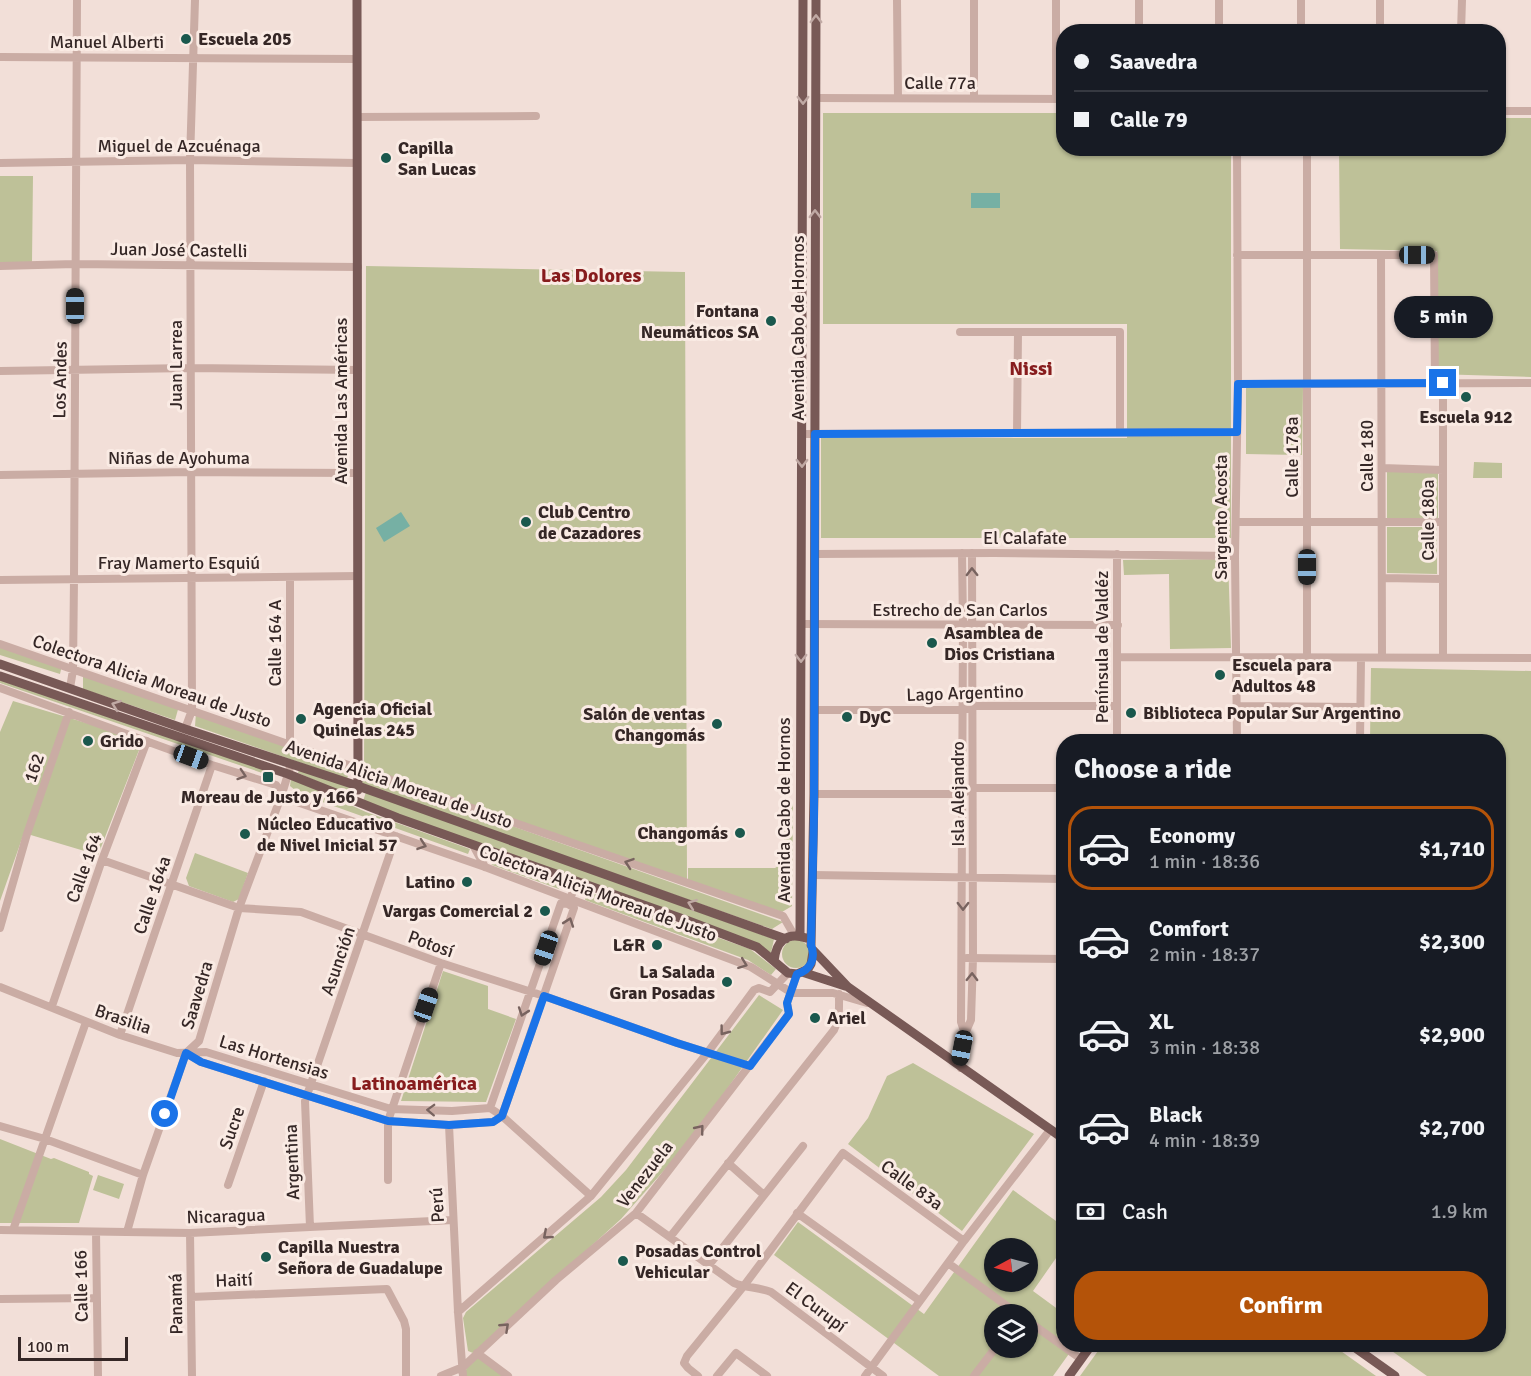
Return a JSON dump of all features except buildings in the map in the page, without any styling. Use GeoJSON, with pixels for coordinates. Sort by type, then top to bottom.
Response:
{"type":"FeatureCollection","features":[{"type":"Feature","properties":{"kind":"main road","name":"Avenida Las Américas"},"geometry":{"type":"LineString","coordinates":[[357,0],[358,802]]}},
{"type":"Feature","properties":{"kind":"main road","name":"Avenida Cabo de Hornos"},"geometry":{"type":"LineString","coordinates":[[793,937],[801,624],[803,0]]}},
{"type":"Feature","properties":{"kind":"main road","name":"Avenida Cabo de Hornos"},"geometry":{"type":"LineString","coordinates":[[812,948],[816,0]]}},
{"type":"Feature","properties":{"kind":"main road","name":"Avenida Alicia Moreau de Justo"},"geometry":{"type":"LineString","coordinates":[[0,664],[185,729],[290,769],[358,802],[473,845],[757,947],[774,962],[796,973],[848,987]]}},
{"type":"Feature","properties":{"kind":"main road","name":"Avenida Alicia Moreau de Justo"},"geometry":{"type":"LineString","coordinates":[[0,675],[290,769],[358,786],[793,937],[806,938],[812,948],[848,987],[1056,1134]]}},
{"type":"Feature","properties":{"kind":"main road"},"geometry":{"type":"LineString","coordinates":[[774,962],[778,944],[793,937]]}},
{"type":"Feature","properties":{"kind":"main road"},"geometry":{"type":"LineString","coordinates":[[796,973],[811,964],[812,948]]}},
{"type":"Feature","properties":{"kind":"main road"},"geometry":{"type":"LineString","coordinates":[[1069,1376],[1086,1352]]}},
{"type":"Feature","properties":{"kind":"main road"},"geometry":{"type":"LineString","coordinates":[[1361,1352],[1395,1376]]}},
{"type":"Feature","properties":{"kind":"street","name":"Los Andes"},"geometry":{"type":"LineString","coordinates":[[70,688],[73,670],[74,579],[77,0]]}},
{"type":"Feature","properties":{"kind":"street","name":"Juan Larrea"},"geometry":{"type":"LineString","coordinates":[[185,729],[192,710],[190,160],[195,0]]}},
{"type":"Feature","properties":{"kind":"street"},"geometry":{"type":"LineString","coordinates":[[897,0],[898,98]]}},
{"type":"Feature","properties":{"kind":"street"},"geometry":{"type":"LineString","coordinates":[[974,0],[974,98]]}},
{"type":"Feature","properties":{"kind":"street"},"geometry":{"type":"LineString","coordinates":[[1056,0],[1057,24]]}},
{"type":"Feature","properties":{"kind":"street"},"geometry":{"type":"LineString","coordinates":[[1139,0],[1139,24]]}},
{"type":"Feature","properties":{"kind":"street"},"geometry":{"type":"LineString","coordinates":[[1219,0],[1219,24]]}},
{"type":"Feature","properties":{"kind":"street"},"geometry":{"type":"LineString","coordinates":[[1301,0],[1301,24]]}},
{"type":"Feature","properties":{"kind":"street"},"geometry":{"type":"LineString","coordinates":[[1380,0],[1380,24]]}},
{"type":"Feature","properties":{"kind":"street"},"geometry":{"type":"LineString","coordinates":[[1461,24],[1462,0]]}},
{"type":"Feature","properties":{"kind":"street","name":"Manuel Alberti"},"geometry":{"type":"LineString","coordinates":[[0,57],[357,59]]}},
{"type":"Feature","properties":{"kind":"street","name":"Calle 77a"},"geometry":{"type":"LineString","coordinates":[[816,98],[1056,99]]}},
{"type":"Feature","properties":{"kind":"street"},"geometry":{"type":"LineString","coordinates":[[1506,111],[1531,111]]}},
{"type":"Feature","properties":{"kind":"street"},"geometry":{"type":"LineString","coordinates":[[357,117],[536,116]]}},
{"type":"Feature","properties":{"kind":"street","name":"Sargento Acosta"},"geometry":{"type":"LineString","coordinates":[[1237,156],[1238,384],[1235,556],[1237,734]]}},
{"type":"Feature","properties":{"kind":"street","name":"Calle 178a"},"geometry":{"type":"LineString","coordinates":[[1307,156],[1307,657]]}},
{"type":"Feature","properties":{"kind":"street","name":"Miguel de Azcuénaga"},"geometry":{"type":"LineString","coordinates":[[0,163],[190,160],[357,164]]}},
{"type":"Feature","properties":{"kind":"street"},"geometry":{"type":"LineString","coordinates":[[1237,255],[1381,255]]}},
{"type":"Feature","properties":{"kind":"street","name":"Calle 180a"},"geometry":{"type":"LineString","coordinates":[[1381,255],[1434,255],[1443,470],[1443,658]]}},
{"type":"Feature","properties":{"kind":"street","name":"Calle 180"},"geometry":{"type":"LineString","coordinates":[[1381,255],[1383,657]]}},
{"type":"Feature","properties":{"kind":"street","name":"Juan José Castelli"},"geometry":{"type":"LineString","coordinates":[[0,266],[75,264],[357,267]]}},
{"type":"Feature","properties":{"kind":"street"},"geometry":{"type":"LineString","coordinates":[[960,332],[1120,332],[1120,432]]}},
{"type":"Feature","properties":{"kind":"street"},"geometry":{"type":"LineString","coordinates":[[1017,433],[1018,332]]}},
{"type":"Feature","properties":{"kind":"street"},"geometry":{"type":"LineString","coordinates":[[0,370],[191,368],[358,370]]}},
{"type":"Feature","properties":{"kind":"street"},"geometry":{"type":"LineString","coordinates":[[1238,384],[1531,383]]}},
{"type":"Feature","properties":{"kind":"street"},"geometry":{"type":"LineString","coordinates":[[802,434],[1237,432]]}},
{"type":"Feature","properties":{"kind":"street"},"geometry":{"type":"LineString","coordinates":[[1382,468],[1443,470]]}},
{"type":"Feature","properties":{"kind":"street","name":"Niñas de Ayohuma"},"geometry":{"type":"LineString","coordinates":[[0,475],[191,472],[358,473]]}},
{"type":"Feature","properties":{"kind":"street"},"geometry":{"type":"LineString","coordinates":[[1236,522],[1443,522]]}},
{"type":"Feature","properties":{"kind":"street","name":"Isla Alejandro"},"geometry":{"type":"LineString","coordinates":[[962,553],[962,1022],[965,1034]]}},
{"type":"Feature","properties":{"kind":"street","name":"Isla Alejandro"},"geometry":{"type":"LineString","coordinates":[[961,1068],[965,1034],[971,1020],[973,958],[972,553]]}},
{"type":"Feature","properties":{"kind":"street","name":"El Calafate"},"geometry":{"type":"LineString","coordinates":[[814,554],[1235,556]]}},
{"type":"Feature","properties":{"kind":"street","name":"Península de Valdéz"},"geometry":{"type":"LineString","coordinates":[[1117,554],[1117,734]]}},
{"type":"Feature","properties":{"kind":"street","name":"Fray Mamerto Esquiú"},"geometry":{"type":"LineString","coordinates":[[0,580],[358,576]]}},
{"type":"Feature","properties":{"kind":"street","name":"Calle 164 A"},"geometry":{"type":"LineString","coordinates":[[290,577],[290,744]]}},
{"type":"Feature","properties":{"kind":"street"},"geometry":{"type":"LineString","coordinates":[[1382,578],[1443,579]]}},
{"type":"Feature","properties":{"kind":"street","name":"Estrecho de San Carlos"},"geometry":{"type":"LineString","coordinates":[[801,624],[1118,625]]}},
{"type":"Feature","properties":{"kind":"street","name":"Colectora Alicia Moreau de Justo"},"geometry":{"type":"LineString","coordinates":[[0,644],[783,916],[793,937]]}},
{"type":"Feature","properties":{"kind":"street"},"geometry":{"type":"LineString","coordinates":[[1118,657],[1531,658]]}},
{"type":"Feature","properties":{"kind":"street"},"geometry":{"type":"LineString","coordinates":[[1360,657],[1360,734]]}},
{"type":"Feature","properties":{"kind":"street","name":"Colectora Alicia Moreau de Justo"},"geometry":{"type":"LineString","coordinates":[[0,688],[212,765],[276,785],[282,794],[294,801],[485,867],[569,901],[751,967],[792,993]]}},
{"type":"Feature","properties":{"kind":"street","name":"Lago Argentino"},"geometry":{"type":"LineString","coordinates":[[814,710],[963,710],[973,706],[1117,706]]}},
{"type":"Feature","properties":{"kind":"street"},"geometry":{"type":"LineString","coordinates":[[1237,706],[1360,707]]}},
{"type":"Feature","properties":{"kind":"street","name":"162"},"geometry":{"type":"LineString","coordinates":[[0,928],[27,834],[69,712]]}},
{"type":"Feature","properties":{"kind":"street","name":"Calle 164"},"geometry":{"type":"LineString","coordinates":[[52,1006],[102,860],[147,741]]}},
{"type":"Feature","properties":{"kind":"street","name":"Calle 164a"},"geometry":{"type":"LineString","coordinates":[[120,1035],[212,765]]}},
{"type":"Feature","properties":{"kind":"street","name":"Saavedra"},"geometry":{"type":"LineString","coordinates":[[127,1232],[143,1175],[186,1053],[199,1041],[239,908],[290,769]]}},
{"type":"Feature","properties":{"kind":"street"},"geometry":{"type":"LineString","coordinates":[[814,794],[962,794],[973,788],[1056,788]]}},
{"type":"Feature","properties":{"kind":"street","name":"Asunción"},"geometry":{"type":"LineString","coordinates":[[307,1095],[396,836]]}},
{"type":"Feature","properties":{"kind":"street"},"geometry":{"type":"LineString","coordinates":[[473,845],[485,867]]}},
{"type":"Feature","properties":{"kind":"street","name":"Potosí"},"geometry":{"type":"LineString","coordinates":[[102,860],[239,908],[301,912],[441,963],[750,1066]]}},
{"type":"Feature","properties":{"kind":"street"},"geometry":{"type":"LineString","coordinates":[[813,875],[1056,879]]}},
{"type":"Feature","properties":{"kind":"street"},"geometry":{"type":"LineString","coordinates":[[569,901],[576,882]]}},
{"type":"Feature","properties":{"kind":"street"},"geometry":{"type":"LineString","coordinates":[[569,901],[561,903],[490,1108],[502,1116],[591,1196]]}},
{"type":"Feature","properties":{"kind":"street"},"geometry":{"type":"LineString","coordinates":[[449,1125],[493,1122],[502,1116],[574,908],[569,901]]}},
{"type":"Feature","properties":{"kind":"street"},"geometry":{"type":"LineString","coordinates":[[963,959],[1056,959]]}},
{"type":"Feature","properties":{"kind":"street"},"geometry":{"type":"LineString","coordinates":[[388,1180],[388,1121],[441,963]]}},
{"type":"Feature","properties":{"kind":"street"},"geometry":{"type":"LineString","coordinates":[[778,985],[796,973]]}},
{"type":"Feature","properties":{"kind":"street","name":"Venezuela"},"geometry":{"type":"LineString","coordinates":[[441,1376],[463,1367],[556,1280],[636,1214],[789,1014],[787,1003],[792,993],[796,973]]}},
{"type":"Feature","properties":{"kind":"street","name":"Venezuela"},"geometry":{"type":"LineString","coordinates":[[458,1312],[591,1196],[708,1052],[754,990],[759,988],[770,992],[778,985]]}},
{"type":"Feature","properties":{"kind":"street","name":"Brasilia"},"geometry":{"type":"LineString","coordinates":[[0,987],[120,1035],[177,1053],[186,1053]]}},
{"type":"Feature","properties":{"kind":"street"},"geometry":{"type":"LineString","coordinates":[[792,993],[839,994],[873,1005]]}},
{"type":"Feature","properties":{"kind":"street"},"geometry":{"type":"LineString","coordinates":[[670,1237],[834,1030],[839,1012],[839,994]]}},
{"type":"Feature","properties":{"kind":"street"},"geometry":{"type":"LineString","coordinates":[[13,1230],[86,1022]]}},
{"type":"Feature","properties":{"kind":"street","name":"Las Hortensias"},"geometry":{"type":"LineString","coordinates":[[186,1053],[206,1052],[391,1109],[452,1111],[490,1108]]}},
{"type":"Feature","properties":{"kind":"street","name":"Las Hortensias"},"geometry":{"type":"LineString","coordinates":[[186,1053],[201,1062],[388,1121],[449,1125]]}},
{"type":"Feature","properties":{"kind":"street","name":"Sucre"},"geometry":{"type":"LineString","coordinates":[[228,1185],[264,1081]]}},
{"type":"Feature","properties":{"kind":"street","name":"Argentina"},"geometry":{"type":"LineString","coordinates":[[307,1095],[305,1101],[310,1227]]}},
{"type":"Feature","properties":{"kind":"street","name":"Perú"},"geometry":{"type":"LineString","coordinates":[[449,1125],[463,1376]]}},
{"type":"Feature","properties":{"kind":"street"},"geometry":{"type":"LineString","coordinates":[[0,1126],[45,1139],[143,1175]]}},
{"type":"Feature","properties":{"kind":"street"},"geometry":{"type":"LineString","coordinates":[[865,1376],[1050,1130]]}},
{"type":"Feature","properties":{"kind":"street"},"geometry":{"type":"LineString","coordinates":[[709,1265],[803,1146]]}},
{"type":"Feature","properties":{"kind":"street","name":"Calle 83a"},"geometry":{"type":"LineString","coordinates":[[797,1213],[843,1153],[964,1242]]}},
{"type":"Feature","properties":{"kind":"street"},"geometry":{"type":"LineString","coordinates":[[728,1163],[764,1195]]}},
{"type":"Feature","properties":{"kind":"street"},"geometry":{"type":"LineString","coordinates":[[698,1376],[684,1363],[687,1356],[743,1287],[797,1213],[920,1301]]}},
{"type":"Feature","properties":{"kind":"street","name":"El Curupí"},"geometry":{"type":"LineString","coordinates":[[636,1214],[734,1283],[771,1292],[883,1376]]}},
{"type":"Feature","properties":{"kind":"street","name":"Nicaragua"},"geometry":{"type":"LineString","coordinates":[[0,1230],[190,1233],[453,1220]]}},
{"type":"Feature","properties":{"kind":"street","name":"Calle 166"},"geometry":{"type":"LineString","coordinates":[[96,1232],[98,1376]]}},
{"type":"Feature","properties":{"kind":"street","name":"Panamá"},"geometry":{"type":"LineString","coordinates":[[190,1233],[192,1376]]}},
{"type":"Feature","properties":{"kind":"street"},"geometry":{"type":"LineString","coordinates":[[948,1263],[1004,1304]]}},
{"type":"Feature","properties":{"kind":"street","name":"Haití"},"geometry":{"type":"LineString","coordinates":[[191,1297],[387,1289],[406,1329],[406,1376]]}},
{"type":"Feature","properties":{"kind":"street"},"geometry":{"type":"LineString","coordinates":[[0,1299],[96,1298]]}},
{"type":"Feature","properties":{"kind":"street"},"geometry":{"type":"LineString","coordinates":[[1038,1327],[1056,1341]]}},
{"type":"Feature","properties":{"kind":"street"},"geometry":{"type":"LineString","coordinates":[[1071,1352],[1081,1359]]}},
{"type":"Feature","properties":{"kind":"street"},"geometry":{"type":"LineString","coordinates":[[477,1353],[508,1376]]}},
{"type":"Feature","properties":{"kind":"street"},"geometry":{"type":"LineString","coordinates":[[717,1376],[736,1353],[767,1376]]}},
{"type":"Feature","properties":{"kind":"street"},"geometry":{"type":"LineString","coordinates":[[974,1376],[988,1358]]}},
{"type":"Feature","properties":{"kind":"green space"},"geometry":{"type":"Polygon","coordinates":[[[823,113],[1056,113],[1056,156],[1231,156],[1231,538],[821,538],[821,438],[1127,438],[1127,324],[823,324],[823,113]]]}},
{"type":"Feature","properties":{"kind":"green space"},"geometry":{"type":"Polygon","coordinates":[[[1506,118],[1531,118],[1531,377],[1435,374],[1437,251],[1340,249],[1339,156],[1506,156],[1506,118]]]}},
{"type":"Feature","properties":{"kind":"green space"},"geometry":{"type":"Polygon","coordinates":[[[0,176],[33,176],[32,262],[0,262],[0,176]]]}},
{"type":"Feature","properties":{"kind":"green space","name":"Club Centro de Cazadores"},"geometry":{"type":"Polygon","coordinates":[[[366,266],[685,272],[687,883],[364,772],[366,266]]]}},
{"type":"Feature","properties":{"kind":"green space"},"geometry":{"type":"Polygon","coordinates":[[[1246,388],[1303,388],[1302,455],[1246,454],[1246,388]]]}},
{"type":"Feature","properties":{"kind":"green space"},"geometry":{"type":"Polygon","coordinates":[[[1474,462],[1502,463],[1502,478],[1473,478],[1474,462]]]}},
{"type":"Feature","properties":{"kind":"green space"},"geometry":{"type":"Polygon","coordinates":[[[1387,472],[1438,472],[1438,519],[1387,519],[1387,472]]]}},
{"type":"Feature","properties":{"kind":"green space"},"geometry":{"type":"Polygon","coordinates":[[[1387,527],[1437,527],[1437,574],[1387,573],[1387,527]]]}},
{"type":"Feature","properties":{"kind":"green space"},"geometry":{"type":"Polygon","coordinates":[[[1228,559],[1231,648],[1170,649],[1169,574],[1124,575],[1123,560],[1228,559]]]}},
{"type":"Feature","properties":{"kind":"green space"},"geometry":{"type":"Polygon","coordinates":[[[0,644],[62,665],[60,674],[0,655],[0,644]]]}},
{"type":"Feature","properties":{"kind":"green space"},"geometry":{"type":"Polygon","coordinates":[[[1371,668],[1531,671],[1531,1376],[1427,1376],[1393,1352],[1506,1352],[1506,734],[1370,734],[1371,668]]]}},
{"type":"Feature","properties":{"kind":"green space"},"geometry":{"type":"Polygon","coordinates":[[[83,672],[179,706],[175,720],[83,689],[83,672]]]}},
{"type":"Feature","properties":{"kind":"green space"},"geometry":{"type":"Polygon","coordinates":[[[0,678],[273,771],[271,776],[0,683],[0,678]]]}},
{"type":"Feature","properties":{"kind":"green space"},"geometry":{"type":"Polygon","coordinates":[[[13,701],[143,740],[98,855],[24,833],[0,901],[0,732],[13,701]]]}},
{"type":"Feature","properties":{"kind":"green space"},"geometry":{"type":"Polygon","coordinates":[[[196,713],[351,765],[347,779],[195,726],[196,713]]]}},
{"type":"Feature","properties":{"kind":"green space"},"geometry":{"type":"Polygon","coordinates":[[[299,769],[350,785],[349,795],[298,773],[299,769]]]}},
{"type":"Feature","properties":{"kind":"green space"},"geometry":{"type":"Polygon","coordinates":[[[363,773],[783,922],[772,929],[362,785],[363,773]]]}},
{"type":"Feature","properties":{"kind":"green space"},"geometry":{"type":"Polygon","coordinates":[[[291,778],[366,812],[470,849],[468,854],[300,794],[290,786],[291,778]]]}},
{"type":"Feature","properties":{"kind":"green space"},"geometry":{"type":"Polygon","coordinates":[[[366,792],[774,939],[771,953],[363,801],[366,792]]]}},
{"type":"Feature","properties":{"kind":"green space"},"geometry":{"type":"Polygon","coordinates":[[[784,803],[793,803],[792,906],[782,912],[688,881],[688,868],[775,868],[784,862],[784,803]]]}},
{"type":"Feature","properties":{"kind":"green space"},"geometry":{"type":"Polygon","coordinates":[[[195,853],[248,873],[239,899],[233,902],[189,886],[186,878],[195,853]]]}},
{"type":"Feature","properties":{"kind":"green space"},"geometry":{"type":"Polygon","coordinates":[[[485,853],[561,882],[559,889],[492,865],[485,853]]]}},
{"type":"Feature","properties":{"kind":"green space"},"geometry":{"type":"Polygon","coordinates":[[[587,891],[750,949],[776,969],[771,975],[748,960],[585,900],[587,891]]]}},
{"type":"Feature","properties":{"kind":"green space"},"geometry":{"type":"Polygon","coordinates":[[[796,940],[806,944],[810,954],[806,964],[796,968],[786,964],[782,954],[786,944],[796,940]]]}},
{"type":"Feature","properties":{"kind":"green space"},"geometry":{"type":"Polygon","coordinates":[[[443,971],[488,986],[488,1009],[516,1019],[486,1102],[401,1101],[443,971]]]}},
{"type":"Feature","properties":{"kind":"green space"},"geometry":{"type":"Polygon","coordinates":[[[759,995],[783,1010],[691,1140],[621,1219],[473,1353],[468,1351],[463,1318],[466,1312],[601,1197],[626,1170],[759,995]]]}},
{"type":"Feature","properties":{"kind":"green space"},"geometry":{"type":"Polygon","coordinates":[[[913,1063],[1034,1134],[962,1231],[848,1144],[868,1118],[887,1076],[913,1063]]]}},
{"type":"Feature","properties":{"kind":"green space"},"geometry":{"type":"Polygon","coordinates":[[[0,1139],[51,1159],[54,1158],[89,1172],[93,1176],[79,1223],[0,1223],[0,1139]]]}},
{"type":"Feature","properties":{"kind":"green space"},"geometry":{"type":"Polygon","coordinates":[[[98,1175],[124,1184],[119,1199],[93,1190],[98,1175]]]}},
{"type":"Feature","properties":{"kind":"green space"},"geometry":{"type":"Polygon","coordinates":[[[1013,1190],[1056,1221],[1056,1258],[1038,1284],[1038,1238],[984,1238],[984,1292],[1034,1292],[1056,1308],[1056,1352],[1070,1352],[1053,1376],[939,1376],[774,1255],[798,1222],[924,1314],[1013,1190]]]}},
{"type":"Feature","properties":{"kind":"green space"},"geometry":{"type":"Polygon","coordinates":[[[480,1352],[512,1376],[465,1376],[464,1372],[480,1352]]]}},
{"type":"Feature","properties":{"kind":"green space"},"geometry":{"type":"Polygon","coordinates":[[[1097,1352],[1342,1352],[1376,1376],[1080,1376],[1097,1352]]]}},
{"type":"Feature","properties":{"kind":"water"},"geometry":{"type":"Polygon","coordinates":[[[971,193],[1000,193],[1000,208],[971,208],[971,193]]]}},
{"type":"Feature","properties":{"kind":"water"},"geometry":{"type":"Polygon","coordinates":[[[401,512],[410,526],[384,542],[376,528],[401,512]]]}},
{"type":"Feature","properties":{"kind":"place","name":"Escuela 205"},"geometry":{"type":"Point","coordinates":[186,39]}},
{"type":"Feature","properties":{"kind":"place","name":"Capilla San Lucas"},"geometry":{"type":"Point","coordinates":[386,158]}},
{"type":"Feature","properties":{"kind":"place","name":"Fontana Neumáticos SA"},"geometry":{"type":"Point","coordinates":[771,321]}},
{"type":"Feature","properties":{"kind":"place","name":"Escuela 912"},"geometry":{"type":"Point","coordinates":[1466,397]}},
{"type":"Feature","properties":{"kind":"place","name":"Club Centro de Cazadores"},"geometry":{"type":"Point","coordinates":[526,522]}},
{"type":"Feature","properties":{"kind":"place","name":"Asamblea de Dios Cristiana"},"geometry":{"type":"Point","coordinates":[932,643]}},
{"type":"Feature","properties":{"kind":"place","name":"Escuela para Adultos 48"},"geometry":{"type":"Point","coordinates":[1220,675]}},
{"type":"Feature","properties":{"kind":"place","name":"Biblioteca Popular Sur Argentino"},"geometry":{"type":"Point","coordinates":[1131,713]}},
{"type":"Feature","properties":{"kind":"place","name":"DyC"},"geometry":{"type":"Point","coordinates":[847,717]}},
{"type":"Feature","properties":{"kind":"place","name":"Agencia Oficial Quinelas 245"},"geometry":{"type":"Point","coordinates":[301,719]}},
{"type":"Feature","properties":{"kind":"place","name":"Salón de ventas Changomás"},"geometry":{"type":"Point","coordinates":[717,724]}},
{"type":"Feature","properties":{"kind":"place","name":"Grido"},"geometry":{"type":"Point","coordinates":[88,741]}},
{"type":"Feature","properties":{"kind":"place","name":"Moreau de Justo y 166"},"geometry":{"type":"Point","coordinates":[268,777]}},
{"type":"Feature","properties":{"kind":"place","name":"Changomás"},"geometry":{"type":"Point","coordinates":[740,833]}},
{"type":"Feature","properties":{"kind":"place","name":"Núcleo Educativo de Nivel Inicial 57"},"geometry":{"type":"Point","coordinates":[245,834]}},
{"type":"Feature","properties":{"kind":"place","name":"Latino"},"geometry":{"type":"Point","coordinates":[467,882]}},
{"type":"Feature","properties":{"kind":"place","name":"Vargas Comercial 2"},"geometry":{"type":"Point","coordinates":[545,911]}},
{"type":"Feature","properties":{"kind":"place","name":"L&R"},"geometry":{"type":"Point","coordinates":[657,945]}},
{"type":"Feature","properties":{"kind":"place","name":"La Salada Gran Posadas"},"geometry":{"type":"Point","coordinates":[727,982]}},
{"type":"Feature","properties":{"kind":"place","name":"Ariel"},"geometry":{"type":"Point","coordinates":[815,1018]}},
{"type":"Feature","properties":{"kind":"place","name":"Capilla Nuestra Señora de Guadalupe"},"geometry":{"type":"Point","coordinates":[266,1257]}},
{"type":"Feature","properties":{"kind":"place","name":"Posadas Control Vehicular"},"geometry":{"type":"Point","coordinates":[623,1261]}},
{"type":"Feature","properties":{"kind":"district","name":"Las Dolores"},"geometry":{"type":"Point","coordinates":[591,275]}},
{"type":"Feature","properties":{"kind":"district","name":"Nissi"},"geometry":{"type":"Point","coordinates":[1031,368]}},
{"type":"Feature","properties":{"kind":"district","name":"Latinoamérica"},"geometry":{"type":"Point","coordinates":[414,1083]}},
{"type":"Feature","properties":{"kind":"route"},"geometry":{"type":"LineString","coordinates":[[165,1114],[186,1053],[201,1062],[388,1121],[449,1125],[493,1122],[502,1116],[544,996],[750,1066],[789,1014],[787,1003],[797,974],[808,969],[813,958],[811,945],[814,814],[815,434],[1237,432],[1238,384],[1443,383]]}}]}
